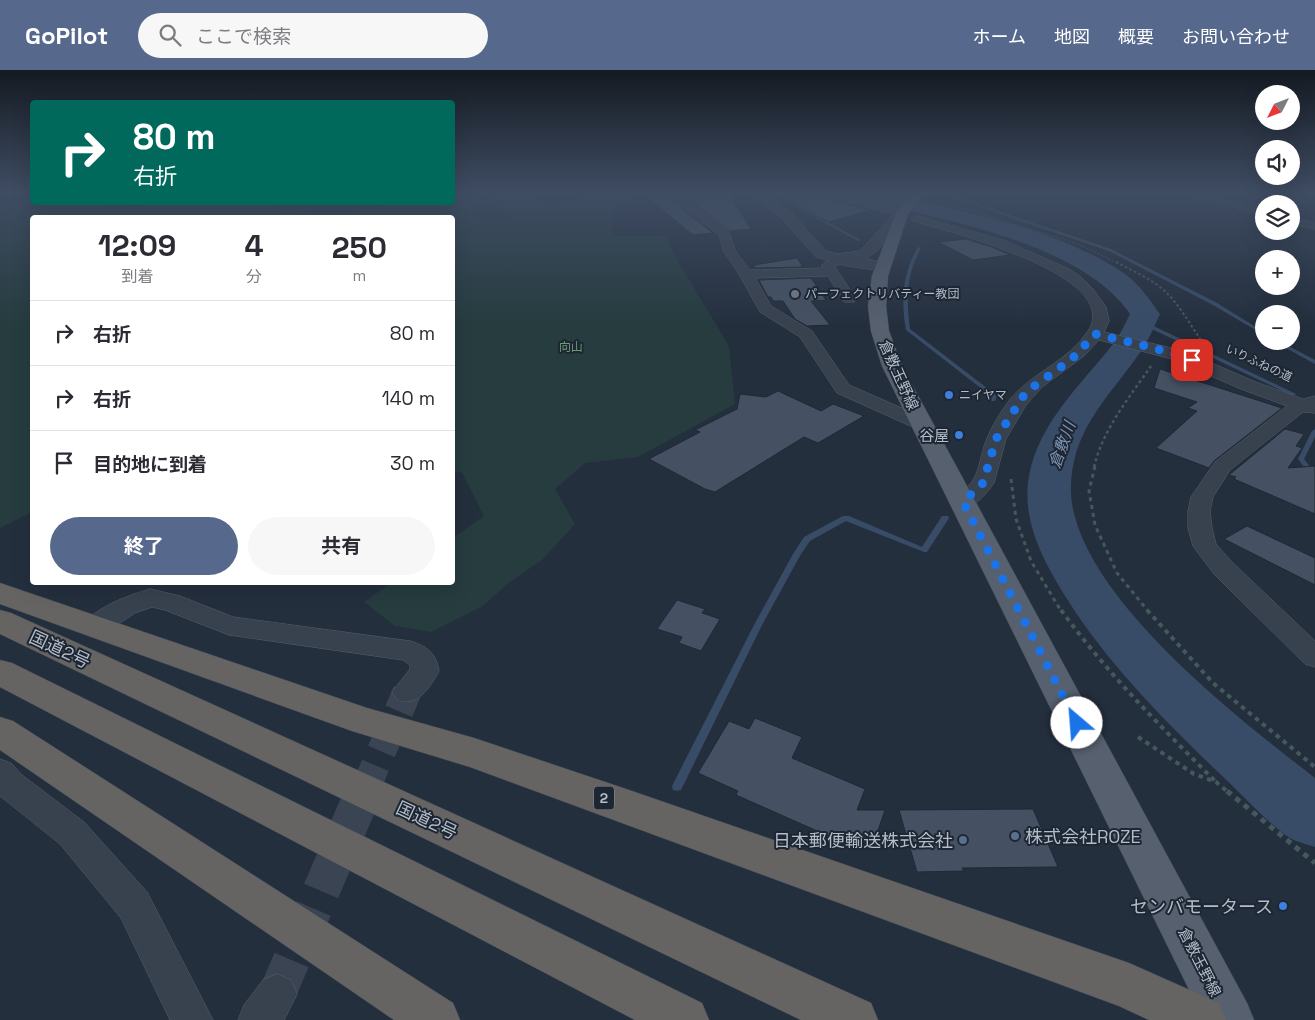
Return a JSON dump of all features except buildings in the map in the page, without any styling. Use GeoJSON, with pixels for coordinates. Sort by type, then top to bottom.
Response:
{"type":"FeatureCollection","features":[{"type":"Feature","properties":{"kind":"highway","name":"2"},"geometry":{"type":"LineString","coordinates":[[0,593],[364,721],[474,753],[629,807],[1129,986],[1202,1020]]}},
{"type":"Feature","properties":{"kind":"highway","name":"国道2号"},"geometry":{"type":"LineString","coordinates":[[0,621],[854,1020]]}},
{"type":"Feature","properties":{"kind":"highway"},"geometry":{"type":"LineString","coordinates":[[0,672],[685,1020]]}},
{"type":"Feature","properties":{"kind":"highway"},"geometry":{"type":"LineString","coordinates":[[0,731],[436,1020]]}},
{"type":"Feature","properties":{"kind":"main road","name":"倉敷玉野線"},"geometry":{"type":"LineString","coordinates":[[893,236],[884,261],[877,306],[880,331],[892,366],[1230,1020]]}},
{"type":"Feature","properties":{"kind":"main road"},"geometry":{"type":"LineString","coordinates":[[884,261],[904,236]]}},
{"type":"Feature","properties":{"kind":"street"},"geometry":{"type":"LineString","coordinates":[[725,236],[730,252],[746,274],[765,309],[806,334],[843,388],[922,424]]}},
{"type":"Feature","properties":{"kind":"street"},"geometry":{"type":"LineString","coordinates":[[804,236],[816,250],[829,257],[849,298]]}},
{"type":"Feature","properties":{"kind":"street"},"geometry":{"type":"LineString","coordinates":[[816,250],[845,257],[868,253],[881,236]]}},
{"type":"Feature","properties":{"kind":"street"},"geometry":{"type":"LineString","coordinates":[[963,502],[983,483],[996,439],[1026,392],[1072,359],[1098,335],[1101,321],[1099,307],[1076,280],[1038,259],[981,236]]}},
{"type":"Feature","properties":{"kind":"street"},"geometry":{"type":"LineString","coordinates":[[746,274],[884,261]]}},
{"type":"Feature","properties":{"kind":"street"},"geometry":{"type":"LineString","coordinates":[[1098,335],[1159,349],[1205,365],[1247,384],[1311,405]]}},
{"type":"Feature","properties":{"kind":"street"},"geometry":{"type":"LineString","coordinates":[[1311,405],[1296,408],[1222,466],[1202,497],[1199,511],[1200,528],[1206,546],[1230,574],[1315,657]]}},
{"type":"Feature","properties":{"kind":"street"},"geometry":{"type":"LineString","coordinates":[[96,626],[126,607],[150,598],[171,602],[229,626],[410,651],[423,660],[425,671],[407,692]]}},
{"type":"Feature","properties":{"kind":"street"},"geometry":{"type":"LineString","coordinates":[[0,772],[10,785],[72,834],[134,905],[192,1020]]}},
{"type":"Feature","properties":{"kind":"path","name":"いりふねの道"},"geometry":{"type":"LineString","coordinates":[[1054,236],[1078,244],[1136,272],[1160,288],[1176,305],[1205,346]]}},
{"type":"Feature","properties":{"kind":"path"},"geometry":{"type":"LineString","coordinates":[[1159,349],[1157,357],[1112,423],[1097,456],[1089,491],[1095,525],[1117,573],[1162,630],[1213,684],[1315,767]]}},
{"type":"Feature","properties":{"kind":"path"},"geometry":{"type":"LineString","coordinates":[[1013,473],[1011,481],[1014,517],[1029,556],[1057,605],[1083,641],[1136,703],[1216,782],[1315,864]]}},
{"type":"Feature","properties":{"kind":"path"},"geometry":{"type":"LineString","coordinates":[[1138,737],[1194,774],[1216,782]]}},
{"type":"Feature","properties":{"kind":"green space","name":"向山"},"geometry":{"type":"Polygon","coordinates":[[[0,236],[30,236],[30,513],[0,528],[0,236]]]}},
{"type":"Feature","properties":{"kind":"green space","name":"向山"},"geometry":{"type":"Polygon","coordinates":[[[455,236],[667,236],[673,253],[729,346],[735,404],[638,457],[585,463],[555,489],[575,524],[542,560],[507,584],[483,606],[431,632],[395,626],[364,602],[388,585],[455,585],[455,537],[484,516],[462,473],[455,471],[455,236]]]}},
{"type":"Feature","properties":{"kind":"waterway"},"geometry":{"type":"LineString","coordinates":[[852,236],[859,240]]}},
{"type":"Feature","properties":{"kind":"waterway","name":"倉敷川"},"geometry":{"type":"LineString","coordinates":[[1025,236],[1088,263],[1115,280],[1145,314],[1128,346],[1077,411],[1062,438],[1054,461],[1050,476],[1050,508],[1059,539],[1069,560],[1087,590],[1110,622],[1144,663],[1199,717],[1315,817]]}},
{"type":"Feature","properties":{"kind":"waterway"},"geometry":{"type":"LineString","coordinates":[[1070,236],[1110,250],[1215,304],[1255,328]]}},
{"type":"Feature","properties":{"kind":"waterway"},"geometry":{"type":"LineString","coordinates":[[919,248],[907,277],[905,308],[908,330],[994,396],[993,400]]}},
{"type":"Feature","properties":{"kind":"waterway"},"geometry":{"type":"LineString","coordinates":[[1141,322],[1293,394]]}},
{"type":"Feature","properties":{"kind":"waterway"},"geometry":{"type":"LineString","coordinates":[[1292,350],[1315,362]]}},
{"type":"Feature","properties":{"kind":"waterway"},"geometry":{"type":"LineString","coordinates":[[1315,431],[1301,459],[1315,478]]}},
{"type":"Feature","properties":{"kind":"waterway"},"geometry":{"type":"LineString","coordinates":[[677,787],[758,625],[807,539],[846,518],[924,550],[945,518]]}},
{"type":"Feature","properties":{"kind":"tunnel"},"geometry":{"type":"LineString","coordinates":[[364,792],[407,692]]}},
{"type":"Feature","properties":{"kind":"tunnel"},"geometry":{"type":"LineString","coordinates":[[277,994],[364,791]]}},
{"type":"Feature","properties":{"kind":"place","name":"パーフェクトリバティー教団"},"geometry":{"type":"Point","coordinates":[795,294]}},
{"type":"Feature","properties":{"kind":"place","name":"ニイヤマ"},"geometry":{"type":"Point","coordinates":[949,395]}},
{"type":"Feature","properties":{"kind":"place","name":"谷屋"},"geometry":{"type":"Point","coordinates":[959,435]}},
{"type":"Feature","properties":{"kind":"place","name":"株式会社ROZE"},"geometry":{"type":"Point","coordinates":[1015,836]}},
{"type":"Feature","properties":{"kind":"place","name":"日本郵便輸送株式会社"},"geometry":{"type":"Point","coordinates":[963,840]}},
{"type":"Feature","properties":{"kind":"place","name":"センバモータース"},"geometry":{"type":"Point","coordinates":[1283,906]}},
{"type":"Feature","properties":{"kind":"route"},"geometry":{"type":"LineString","coordinates":[[1077,723],[963,502],[983,483],[996,439],[1018,402],[1036,383],[1072,359],[1095,334],[1154,348],[1192,360]]}}]}
